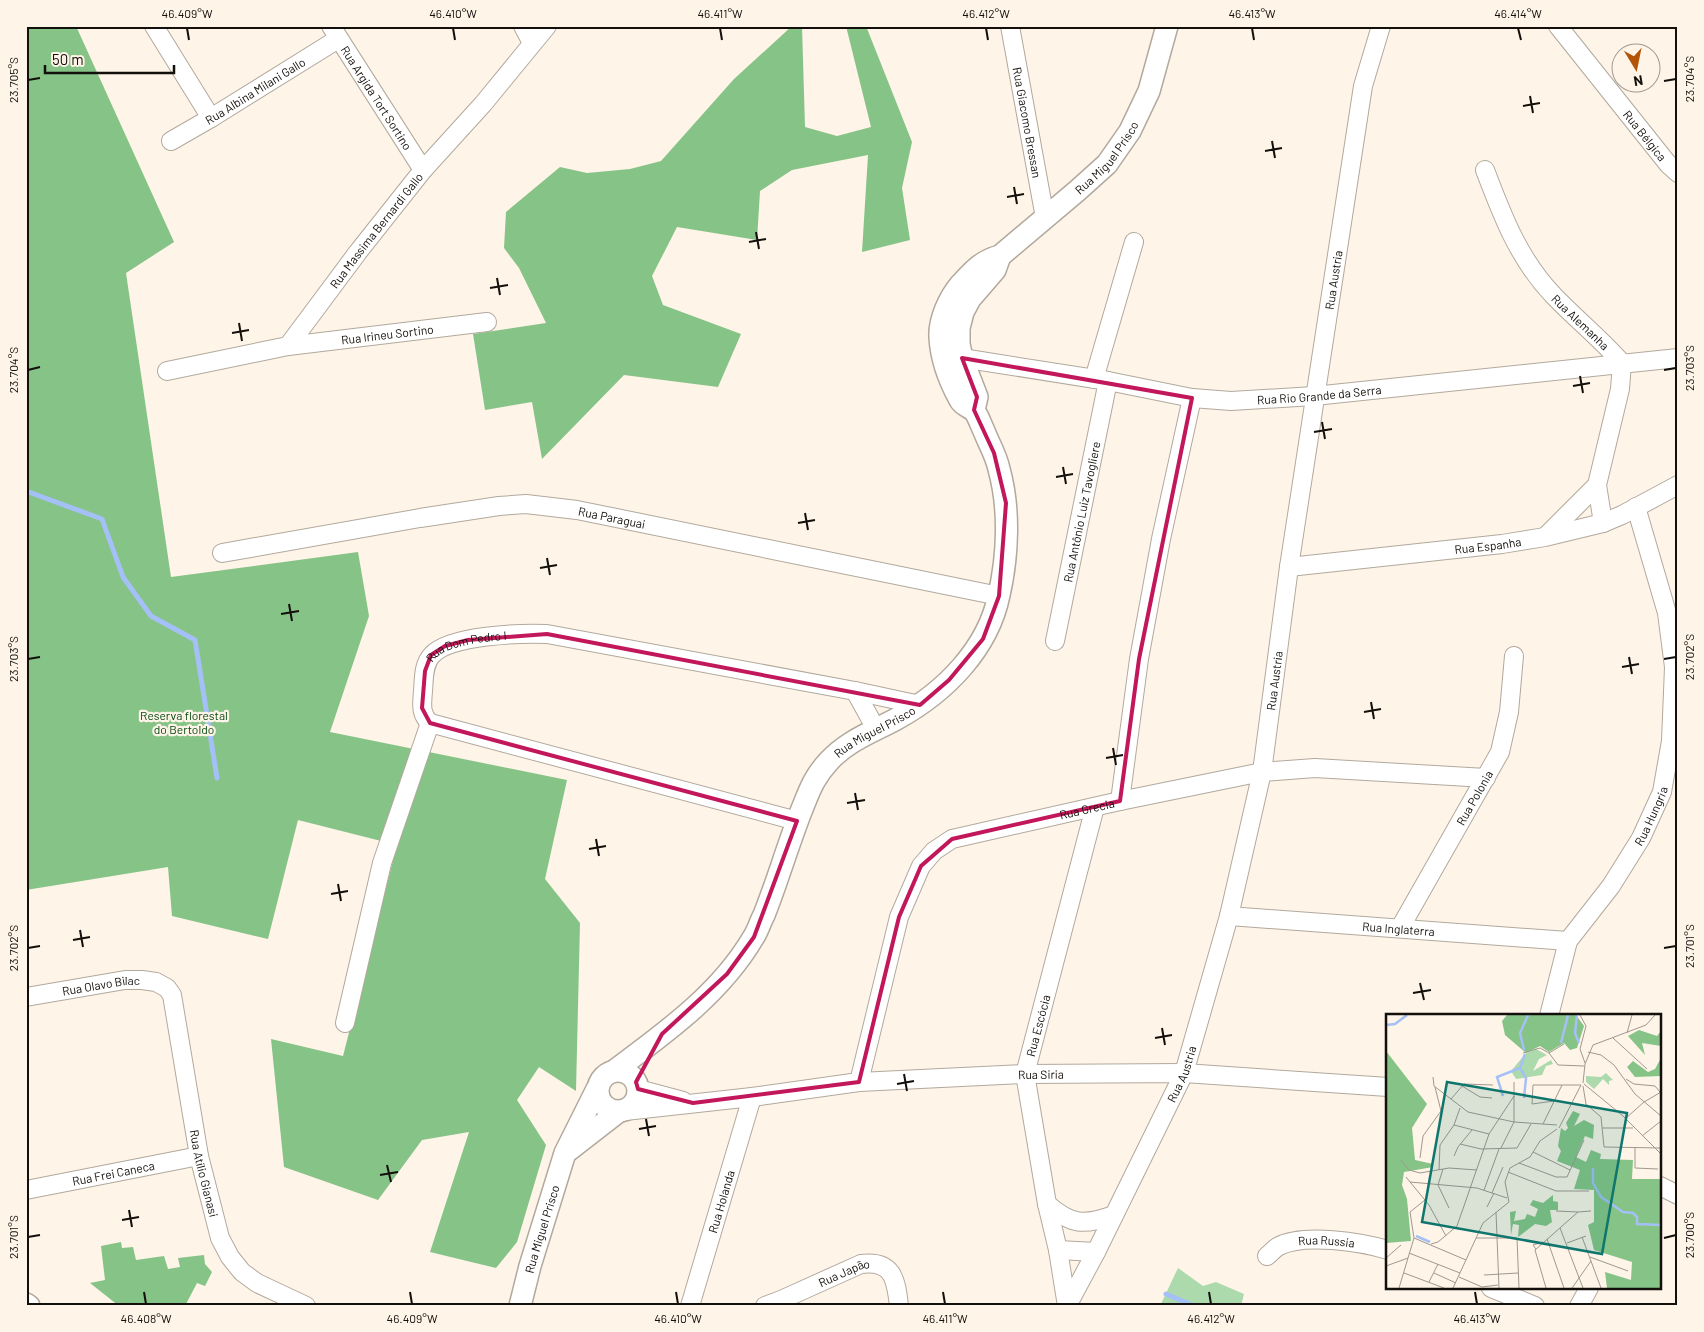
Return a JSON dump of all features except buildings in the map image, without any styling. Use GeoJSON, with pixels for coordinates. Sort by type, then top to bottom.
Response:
{"type":"FeatureCollection","features":[{"type":"Feature","properties":{"kind":"street"},"geometry":{"type":"LineString","coordinates":[[154,26],[211,118]]}},
{"type":"Feature","properties":{"kind":"street"},"geometry":{"type":"LineString","coordinates":[[523,26],[532,43]]}},
{"type":"Feature","properties":{"kind":"street","name":"Rua Massima Bernardi Gallo"},"geometry":{"type":"LineString","coordinates":[[288,346],[358,252],[423,170],[483,104],[547,26]]}},
{"type":"Feature","properties":{"kind":"street","name":"Rua Giacomo Bressan"},"geometry":{"type":"LineString","coordinates":[[1010,26],[1045,218]]}},
{"type":"Feature","properties":{"kind":"street","name":"Rua Miguel Prisco"},"geometry":{"type":"LineString","coordinates":[[520,1306],[530,1266],[565,1153],[603,1078],[614,1072],[695,1006],[728,974],[754,937],[770,900],[797,821],[815,776],[831,758],[853,741],[932,697],[949,680],[983,639],[999,596],[1005,549],[1006,504],[994,454],[974,410],[962,403],[946,366],[940,336],[941,326],[955,291],[972,272],[986,260],[1000,256],[1107,164],[1130,131],[1149,90],[1167,26]]}},
{"type":"Feature","properties":{"kind":"street","name":"Rua Austria"},"geometry":{"type":"LineString","coordinates":[[1067,1306],[1096,1252],[1184,1073],[1229,916],[1262,772],[1314,396],[1363,86],[1381,26]]}},
{"type":"Feature","properties":{"kind":"street","name":"Rua Bélgica"},"geometry":{"type":"LineString","coordinates":[[1558,26],[1668,164],[1678,173]]}},
{"type":"Feature","properties":{"kind":"street","name":"Rua Albina Milani Gallo"},"geometry":{"type":"LineString","coordinates":[[171,141],[211,118],[334,33]]}},
{"type":"Feature","properties":{"kind":"street","name":"Rua Argida Tort Sortino"},"geometry":{"type":"LineString","coordinates":[[334,33],[423,170]]}},
{"type":"Feature","properties":{"kind":"street","name":"Rua Alemanha"},"geometry":{"type":"LineString","coordinates":[[1485,170],[1506,224],[1532,271],[1553,296],[1606,344],[1622,363]]}},
{"type":"Feature","properties":{"kind":"street","name":"Rua Antônio Luiz Tavogliere"},"geometry":{"type":"LineString","coordinates":[[1055,641],[1101,380],[1134,242]]}},
{"type":"Feature","properties":{"kind":"street","name":"Rua Miguel Prisco"},"geometry":{"type":"LineString","coordinates":[[974,410],[977,397],[962,358],[959,344],[963,312],[970,299],[995,270],[1000,256]]}},
{"type":"Feature","properties":{"kind":"street","name":"Rua Irineu Sortino"},"geometry":{"type":"LineString","coordinates":[[288,346],[487,322]]}},
{"type":"Feature","properties":{"kind":"street"},"geometry":{"type":"LineString","coordinates":[[167,371],[288,346]]}},
{"type":"Feature","properties":{"kind":"street","name":"Rua Rio Grande da Serra"},"geometry":{"type":"LineString","coordinates":[[962,358],[1101,380],[1192,398],[1230,401],[1314,396],[1678,358]]}},
{"type":"Feature","properties":{"kind":"street"},"geometry":{"type":"LineString","coordinates":[[1602,523],[1597,485],[1620,389],[1622,363]]}},
{"type":"Feature","properties":{"kind":"street"},"geometry":{"type":"LineString","coordinates":[[1120,801],[1139,659],[1161,539],[1192,398]]}},
{"type":"Feature","properties":{"kind":"street"},"geometry":{"type":"LineString","coordinates":[[1544,537],[1597,485]]}},
{"type":"Feature","properties":{"kind":"street","name":"Rua Espanha"},"geometry":{"type":"LineString","coordinates":[[1289,567],[1502,544],[1544,537],[1602,523],[1678,485]]}},
{"type":"Feature","properties":{"kind":"street","name":"Rua Paraguai"},"geometry":{"type":"LineString","coordinates":[[222,553],[420,518],[526,504],[578,510],[999,596]]}},
{"type":"Feature","properties":{"kind":"street","name":"Rua Hungria"},"geometry":{"type":"LineString","coordinates":[[1550,1014],[1568,941],[1611,886],[1640,838],[1662,792],[1671,741],[1674,667],[1667,613],[1636,507]]}},
{"type":"Feature","properties":{"kind":"street","name":"Rua Dom Pedro I"},"geometry":{"type":"LineString","coordinates":[[430,723],[423,716],[422,708],[425,671],[431,655],[445,646],[453,644],[524,633],[547,634],[855,691],[920,705]]}},
{"type":"Feature","properties":{"kind":"street","name":"Rua Polonia"},"geometry":{"type":"LineString","coordinates":[[1400,928],[1500,752],[1509,712],[1514,656]]}},
{"type":"Feature","properties":{"kind":"street"},"geometry":{"type":"LineString","coordinates":[[855,691],[876,729]]}},
{"type":"Feature","properties":{"kind":"street"},"geometry":{"type":"LineString","coordinates":[[345,1022],[382,863],[430,723],[797,821]]}},
{"type":"Feature","properties":{"kind":"street","name":"Rua Grecia"},"geometry":{"type":"LineString","coordinates":[[859,1082],[899,917],[921,866],[934,851],[952,839],[1120,801],[1262,772],[1315,768],[1486,778]]}},
{"type":"Feature","properties":{"kind":"street","name":"Rua Escócia"},"geometry":{"type":"LineString","coordinates":[[1067,1306],[1058,1250],[1047,1204],[1025,1074],[1095,807]]}},
{"type":"Feature","properties":{"kind":"street","name":"Rua Inglaterra"},"geometry":{"type":"LineString","coordinates":[[1229,916],[1568,941]]}},
{"type":"Feature","properties":{"kind":"street","name":"Rua Olavo Bilac"},"geometry":{"type":"LineString","coordinates":[[26,997],[125,980],[156,982],[166,988],[172,995]]}},
{"type":"Feature","properties":{"kind":"street","name":"Rua Atílio Gianasi"},"geometry":{"type":"LineString","coordinates":[[172,995],[199,1156],[220,1238],[230,1257],[242,1272],[257,1283],[306,1306]]}},
{"type":"Feature","properties":{"kind":"street","name":"Rua Miguel Prisco"},"geometry":{"type":"LineString","coordinates":[[565,1153],[621,1111],[631,1108],[635,1102],[637,1085],[662,1034]]}},
{"type":"Feature","properties":{"kind":"street"},"geometry":{"type":"LineString","coordinates":[[614,1072],[627,1073],[637,1085]]}},
{"type":"Feature","properties":{"kind":"street","name":"Rua Siria"},"geometry":{"type":"LineString","coordinates":[[621,1111],[752,1097],[859,1082],[1025,1074],[1184,1073],[1386,1087]]}},
{"type":"Feature","properties":{"kind":"street","name":"Rua Siria"},"geometry":{"type":"LineString","coordinates":[[637,1085],[693,1103]]}},
{"type":"Feature","properties":{"kind":"street"},"geometry":{"type":"LineString","coordinates":[[597,1089],[598,1096],[604,1107],[611,1111],[621,1111]]}},
{"type":"Feature","properties":{"kind":"street","name":"Rua Holanda"},"geometry":{"type":"LineString","coordinates":[[690,1306],[752,1097]]}},
{"type":"Feature","properties":{"kind":"street","name":"Rua Frei Caneca"},"geometry":{"type":"LineString","coordinates":[[26,1190],[199,1156]]}},
{"type":"Feature","properties":{"kind":"street"},"geometry":{"type":"LineString","coordinates":[[1662,1187],[1678,1196]]}},
{"type":"Feature","properties":{"kind":"street"},"geometry":{"type":"LineString","coordinates":[[1047,1204],[1059,1215],[1081,1222],[1097,1221],[1114,1215]]}},
{"type":"Feature","properties":{"kind":"street","name":"Rua Russia"},"geometry":{"type":"LineString","coordinates":[[1267,1256],[1280,1246],[1298,1241],[1355,1242],[1386,1250]]}},
{"type":"Feature","properties":{"kind":"street"},"geometry":{"type":"LineString","coordinates":[[1058,1250],[1096,1252]]}},
{"type":"Feature","properties":{"kind":"street","name":"Rua Japão"},"geometry":{"type":"LineString","coordinates":[[766,1306],[861,1264],[872,1262],[885,1266],[894,1276],[899,1306]]}},
{"type":"Feature","properties":{"kind":"street"},"geometry":{"type":"LineString","coordinates":[[1496,1290],[1535,1306]]}},
{"type":"Feature","properties":{"kind":"street"},"geometry":{"type":"LineString","coordinates":[[1579,1306],[1588,1290]]}},
{"type":"Feature","properties":{"kind":"highlighted area"},"geometry":{"type":"Polygon","coordinates":[[[962,358],[1192,398],[1139,659],[1120,801],[952,839],[921,866],[899,917],[859,1082],[693,1103],[638,1089],[636,1082],[662,1034],[727,974],[754,937],[797,821],[430,723],[422,708],[425,671],[431,655],[445,646],[468,640],[547,634],[920,705],[949,680],[983,639],[999,596],[1006,503],[994,453],[974,410],[977,397],[962,358]]]}},
{"type":"Feature","properties":{"kind":"green space","name":"Reserva florestal do Bertoldo"},"geometry":{"type":"Polygon","coordinates":[[[26,26],[76,26],[174,242],[126,273],[171,577],[358,552],[369,616],[330,732],[567,780],[545,879],[580,923],[576,1091],[539,1067],[517,1100],[546,1145],[517,1242],[496,1268],[430,1252],[469,1132],[422,1140],[378,1200],[284,1167],[271,1039],[343,1056],[397,845],[298,820],[268,939],[172,916],[168,867],[26,890],[26,26]]]}},
{"type":"Feature","properties":{"kind":"green space"},"geometry":{"type":"Polygon","coordinates":[[[792,26],[802,26],[805,127],[837,136],[871,127],[846,26],[866,26],[912,142],[902,188],[910,240],[862,252],[868,155],[792,170],[760,191],[757,240],[677,227],[652,276],[663,305],[741,334],[718,387],[624,375],[542,459],[532,402],[485,410],[473,334],[546,323],[519,268],[504,248],[506,212],[560,167],[587,173],[630,169],[661,161],[734,79],[792,26]]]}},
{"type":"Feature","properties":{"kind":"green space"},"geometry":{"type":"Polygon","coordinates":[[[121,1242],[122,1248],[133,1247],[136,1260],[164,1256],[168,1269],[180,1267],[178,1258],[204,1255],[205,1264],[212,1272],[205,1286],[197,1283],[185,1306],[119,1306],[90,1283],[105,1280],[101,1246],[121,1242]]]}},
{"type":"Feature","properties":{"kind":"green space"},"geometry":{"type":"Polygon","coordinates":[[[1178,1268],[1203,1286],[1216,1282],[1244,1294],[1241,1306],[1160,1306],[1178,1268]]]}},
{"type":"Feature","properties":{"kind":"waterway"},"geometry":{"type":"LineString","coordinates":[[26,491],[102,519],[123,577],[151,616],[195,640],[217,778]]}},
{"type":"Feature","properties":{"kind":"waterway"},"geometry":{"type":"LineString","coordinates":[[1166,1294],[1194,1306]]}}]}
